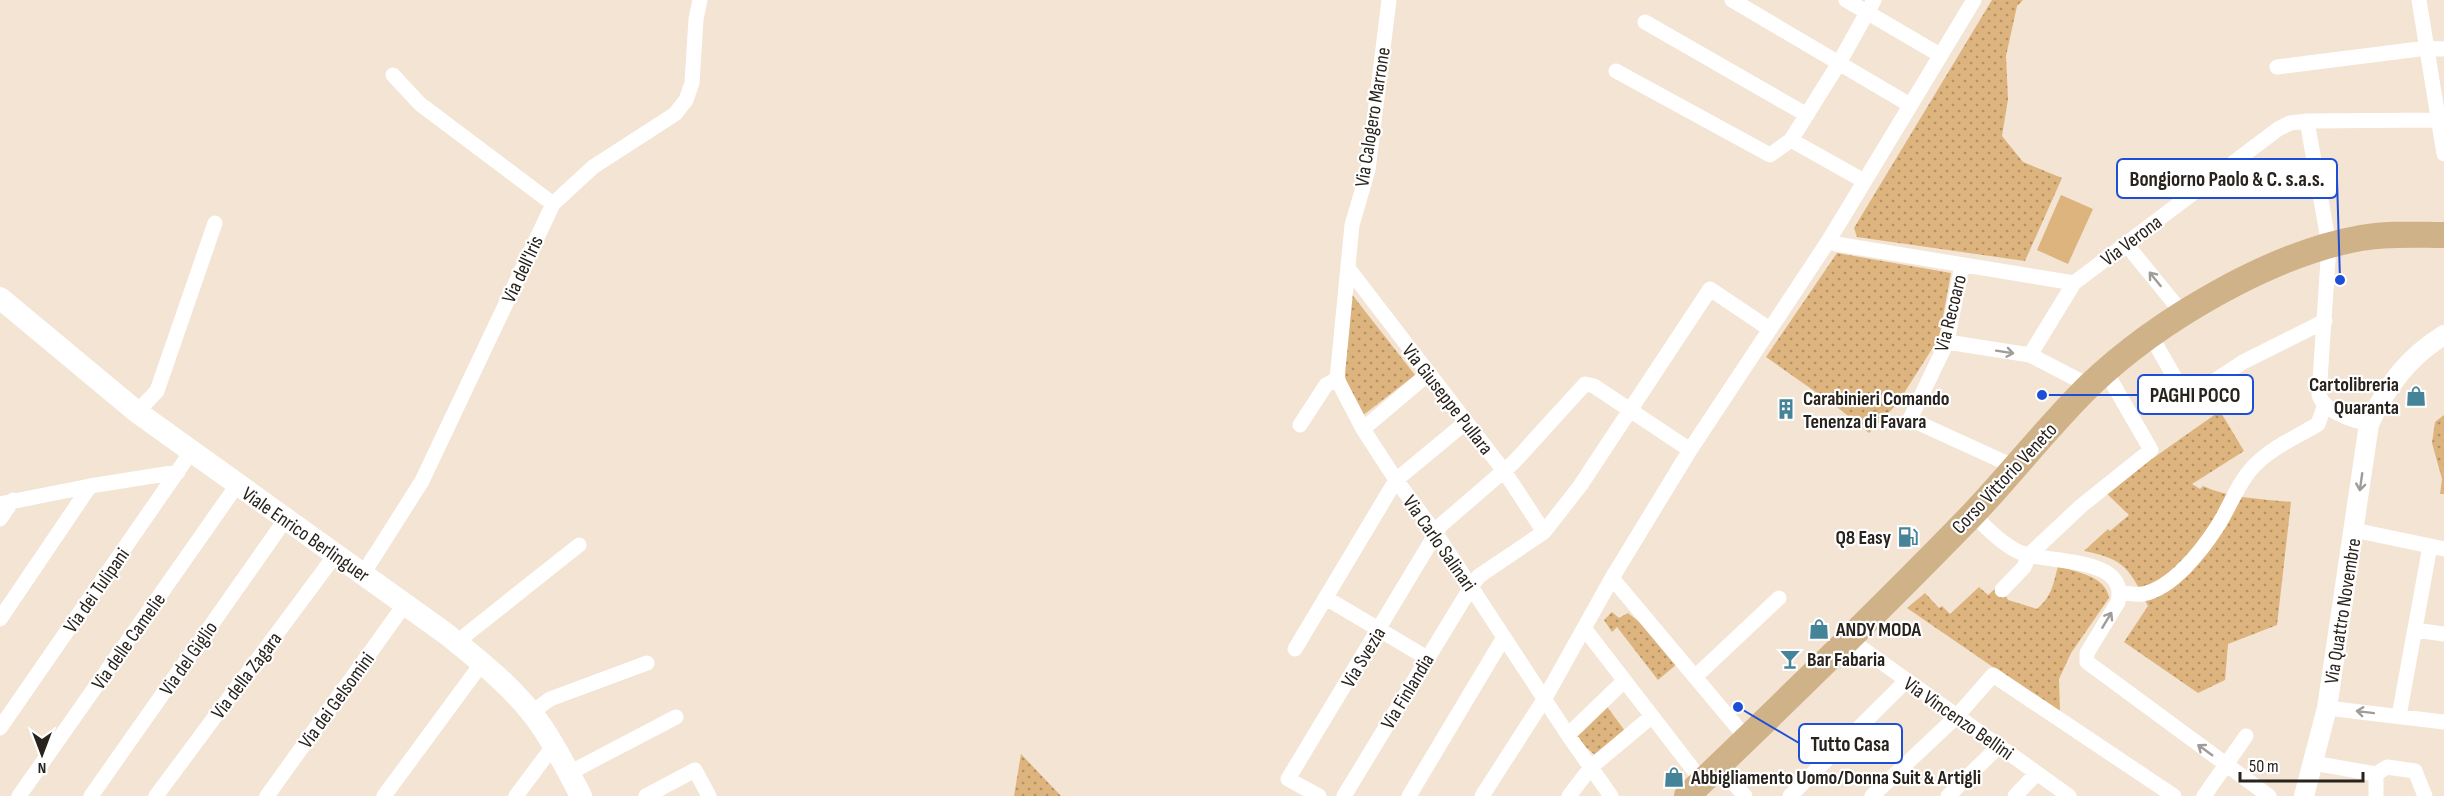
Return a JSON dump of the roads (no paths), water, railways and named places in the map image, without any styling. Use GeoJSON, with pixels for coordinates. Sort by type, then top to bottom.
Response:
{"type":"FeatureCollection","features":[{"type":"Feature","properties":{"kind":"main road","name":"Corso Vittorio Veneto"},"geometry":{"type":"LineString","coordinates":[[1702,781],[1850,639],[1972,514],[2098,379],[2151,336],[2183,314],[2269,268],[2329,245],[2365,237],[2444,235]]}},
{"type":"Feature","properties":{"kind":"main road","name":"Viale Enrico Berlinguer"},"geometry":{"type":"LineString","coordinates":[[0,298],[137,412],[405,604],[482,663],[531,712],[554,745],[581,796]]}},
{"type":"Feature","properties":{"kind":"street","name":"Via dell'Iris"},"geometry":{"type":"LineString","coordinates":[[363,574],[422,481],[553,204],[593,166],[681,108],[692,82],[696,19],[700,0]]}},
{"type":"Feature","properties":{"kind":"street","name":"Via Calogero Marrone"},"geometry":{"type":"LineString","coordinates":[[1348,268],[1352,225],[1368,170],[1389,0]]}},
{"type":"Feature","properties":{"kind":"street"},"geometry":{"type":"LineString","coordinates":[[1732,0],[1910,105]]}},
{"type":"Feature","properties":{"kind":"street"},"geometry":{"type":"LineString","coordinates":[[1846,0],[1871,6],[1940,55]]}},
{"type":"Feature","properties":{"kind":"street"},"geometry":{"type":"LineString","coordinates":[[2419,0],[2440,112],[2444,154]]}},
{"type":"Feature","properties":{"kind":"street"},"geometry":{"type":"LineString","coordinates":[[1482,796],[1545,698],[1612,578],[1690,450],[1768,328],[1829,240],[1940,55],[1968,2]]}},
{"type":"Feature","properties":{"kind":"street"},"geometry":{"type":"LineString","coordinates":[[1616,71],[1770,155],[1791,140],[1871,6]]}},
{"type":"Feature","properties":{"kind":"street"},"geometry":{"type":"LineString","coordinates":[[1644,22],[1807,115]]}},
{"type":"Feature","properties":{"kind":"street"},"geometry":{"type":"LineString","coordinates":[[2277,67],[2427,48],[2444,49]]}},
{"type":"Feature","properties":{"kind":"street"},"geometry":{"type":"LineString","coordinates":[[393,75],[420,104],[553,204]]}},
{"type":"Feature","properties":{"kind":"street","name":"Via Verona"},"geometry":{"type":"LineString","coordinates":[[2074,283],[2278,129],[2290,123],[2440,112]]}},
{"type":"Feature","properties":{"kind":"street"},"geometry":{"type":"LineString","coordinates":[[2307,121],[2329,245],[2320,399],[2356,422],[2369,424]]}},
{"type":"Feature","properties":{"kind":"street"},"geometry":{"type":"LineString","coordinates":[[1791,140],[1864,181]]}},
{"type":"Feature","properties":{"kind":"street"},"geometry":{"type":"LineString","coordinates":[[137,412],[157,391],[215,223]]}},
{"type":"Feature","properties":{"kind":"street"},"geometry":{"type":"LineString","coordinates":[[1829,240],[1836,244],[2074,283],[2030,355]]}},
{"type":"Feature","properties":{"kind":"street"},"geometry":{"type":"LineString","coordinates":[[2126,244],[2183,314]]}},
{"type":"Feature","properties":{"kind":"street","name":"Via Recoaro"},"geometry":{"type":"LineString","coordinates":[[1962,266],[1947,342],[1910,419],[2016,467]]}},
{"type":"Feature","properties":{"kind":"street"},"geometry":{"type":"LineString","coordinates":[[1300,425],[1326,385],[1337,379],[1348,268]]}},
{"type":"Feature","properties":{"kind":"street","name":"Via Giuseppe Pullara"},"geometry":{"type":"LineString","coordinates":[[1348,268],[1504,471],[1544,532]]}},
{"type":"Feature","properties":{"kind":"street","name":"Via Finlandia"},"geometry":{"type":"LineString","coordinates":[[1344,796],[1471,587],[1479,576],[1544,532],[1580,486],[1629,408],[1710,289],[1768,328]]}},
{"type":"Feature","properties":{"kind":"street"},"geometry":{"type":"LineString","coordinates":[[2151,336],[2187,399],[2243,362],[2325,321]]}},
{"type":"Feature","properties":{"kind":"street","name":"Via Quattro Novembre"},"geometry":{"type":"LineString","coordinates":[[2304,796],[2327,708],[2369,424],[2383,396],[2399,373],[2426,347],[2444,335]]}},
{"type":"Feature","properties":{"kind":"street"},"geometry":{"type":"LineString","coordinates":[[1947,342],[2030,355],[2098,379],[2151,450],[2081,506],[2029,555],[2024,567],[2002,590]]}},
{"type":"Feature","properties":{"kind":"street"},"geometry":{"type":"LineString","coordinates":[[1363,429],[1428,374]]}},
{"type":"Feature","properties":{"kind":"street","name":"Via Carlo Salinari"},"geometry":{"type":"LineString","coordinates":[[1337,379],[1363,429],[1396,480],[1437,534],[1568,735],[1611,796]]}},
{"type":"Feature","properties":{"kind":"street","name":"Via Svezia"},"geometry":{"type":"LineString","coordinates":[[1319,796],[1288,778],[1441,525],[1504,471],[1585,384],[1594,386],[1629,408]]}},
{"type":"Feature","properties":{"kind":"street"},"geometry":{"type":"LineString","coordinates":[[2120,593],[2142,594],[2152,591],[2182,571],[2218,526],[2242,480],[2253,466],[2268,454],[2318,424],[2325,404]]}},
{"type":"Feature","properties":{"kind":"street"},"geometry":{"type":"LineString","coordinates":[[1629,408],[1690,450]]}},
{"type":"Feature","properties":{"kind":"street"},"geometry":{"type":"LineString","coordinates":[[1294,650],[1396,480],[1466,422]]}},
{"type":"Feature","properties":{"kind":"street","name":"Via dei Tulipani"},"geometry":{"type":"LineString","coordinates":[[0,728],[191,452]]}},
{"type":"Feature","properties":{"kind":"street"},"geometry":{"type":"LineString","coordinates":[[0,519],[7,502],[178,472]]}},
{"type":"Feature","properties":{"kind":"street","name":"Via delle Camelie"},"geometry":{"type":"LineString","coordinates":[[19,796],[237,485]]}},
{"type":"Feature","properties":{"kind":"street"},"geometry":{"type":"LineString","coordinates":[[0,619],[90,486]]}},
{"type":"Feature","properties":{"kind":"street"},"geometry":{"type":"LineString","coordinates":[[1972,514],[2014,549],[2029,555],[2101,569],[2112,576],[2118,584],[2120,593],[2118,602],[2087,653],[2087,662],[2269,796]]}},
{"type":"Feature","properties":{"kind":"street","name":"Via del Giglio"},"geometry":{"type":"LineString","coordinates":[[90,796],[285,520]]}},
{"type":"Feature","properties":{"kind":"street"},"geometry":{"type":"LineString","coordinates":[[2354,530],[2437,547],[2415,630],[2399,716]]}},
{"type":"Feature","properties":{"kind":"street"},"geometry":{"type":"LineString","coordinates":[[458,644],[467,634],[579,544]]}},
{"type":"Feature","properties":{"kind":"street","name":"Via della Zagara"},"geometry":{"type":"LineString","coordinates":[[156,796],[336,554]]}},
{"type":"Feature","properties":{"kind":"street"},"geometry":{"type":"LineString","coordinates":[[1612,578],[1747,739]]}},
{"type":"Feature","properties":{"kind":"street"},"geometry":{"type":"LineString","coordinates":[[1326,598],[1427,658]]}},
{"type":"Feature","properties":{"kind":"street"},"geometry":{"type":"LineString","coordinates":[[1695,677],[1779,598]]}},
{"type":"Feature","properties":{"kind":"street","name":"Via dei Gelsomini"},"geometry":{"type":"LineString","coordinates":[[267,796],[405,604]]}},
{"type":"Feature","properties":{"kind":"street"},"geometry":{"type":"LineString","coordinates":[[1584,628],[1702,781],[1745,796]]}},
{"type":"Feature","properties":{"kind":"street"},"geometry":{"type":"LineString","coordinates":[[2415,630],[2444,633]]}},
{"type":"Feature","properties":{"kind":"street"},"geometry":{"type":"LineString","coordinates":[[1409,796],[1504,637]]}},
{"type":"Feature","properties":{"kind":"street","name":"Via Vincenzo Bellini"},"geometry":{"type":"LineString","coordinates":[[1850,639],[2069,796]]}},
{"type":"Feature","properties":{"kind":"street"},"geometry":{"type":"LineString","coordinates":[[384,796],[482,663]]}},
{"type":"Feature","properties":{"kind":"street"},"geometry":{"type":"LineString","coordinates":[[531,712],[550,699],[647,663]]}},
{"type":"Feature","properties":{"kind":"street"},"geometry":{"type":"LineString","coordinates":[[1872,796],[1957,716],[1993,675],[2174,796]]}},
{"type":"Feature","properties":{"kind":"street"},"geometry":{"type":"LineString","coordinates":[[1790,796],[1907,680]]}},
{"type":"Feature","properties":{"kind":"street"},"geometry":{"type":"LineString","coordinates":[[1568,735],[1624,681]]}},
{"type":"Feature","properties":{"kind":"street"},"geometry":{"type":"LineString","coordinates":[[2327,708],[2444,722]]}},
{"type":"Feature","properties":{"kind":"street"},"geometry":{"type":"LineString","coordinates":[[569,772],[676,717]]}},
{"type":"Feature","properties":{"kind":"street"},"geometry":{"type":"LineString","coordinates":[[1569,796],[1591,767],[1651,717]]}},
{"type":"Feature","properties":{"kind":"street"},"geometry":{"type":"LineString","coordinates":[[2204,796],[2246,736]]}},
{"type":"Feature","properties":{"kind":"street"},"geometry":{"type":"LineString","coordinates":[[516,796],[554,745]]}},
{"type":"Feature","properties":{"kind":"street"},"geometry":{"type":"LineString","coordinates":[[1948,796],[1999,746]]}},
{"type":"Feature","properties":{"kind":"street"},"geometry":{"type":"LineString","coordinates":[[2313,762],[2376,774],[2387,767],[2415,771],[2425,796]]}},
{"type":"Feature","properties":{"kind":"street"},"geometry":{"type":"LineString","coordinates":[[646,796],[695,770],[709,796]]}},
{"type":"Feature","properties":{"kind":"street"},"geometry":{"type":"LineString","coordinates":[[2015,796],[2037,773]]}},
{"type":"Feature","properties":{"kind":"street"},"geometry":{"type":"LineString","coordinates":[[2376,774],[2376,796]]}},
{"type":"Feature","properties":{"kind":"place","name":"Bongiorno Paolo & C. s.a.s."},"geometry":{"type":"Point","coordinates":[2340,280]}},
{"type":"Feature","properties":{"kind":"place","name":"PAGHI POCO"},"geometry":{"type":"Point","coordinates":[2042,395]}},
{"type":"Feature","properties":{"kind":"place","name":"Cartolibreria Quaranta"},"geometry":{"type":"Point","coordinates":[2416,396]}},
{"type":"Feature","properties":{"kind":"place","name":"Carabinieri Comando Tenenza di Favara"},"geometry":{"type":"Point","coordinates":[1786,409]}},
{"type":"Feature","properties":{"kind":"place","name":"Q8 Easy"},"geometry":{"type":"Point","coordinates":[1908,537]}},
{"type":"Feature","properties":{"kind":"place","name":"ANDY MODA"},"geometry":{"type":"Point","coordinates":[1819,629]}},
{"type":"Feature","properties":{"kind":"place","name":"Bar Fabaria"},"geometry":{"type":"Point","coordinates":[1790,659]}},
{"type":"Feature","properties":{"kind":"place","name":"Tutto Casa"},"geometry":{"type":"Point","coordinates":[1738,707]}},
{"type":"Feature","properties":{"kind":"place","name":"Abbigliamento Uomo/Donna Suit & Artigli"},"geometry":{"type":"Point","coordinates":[1674,777]}}]}
